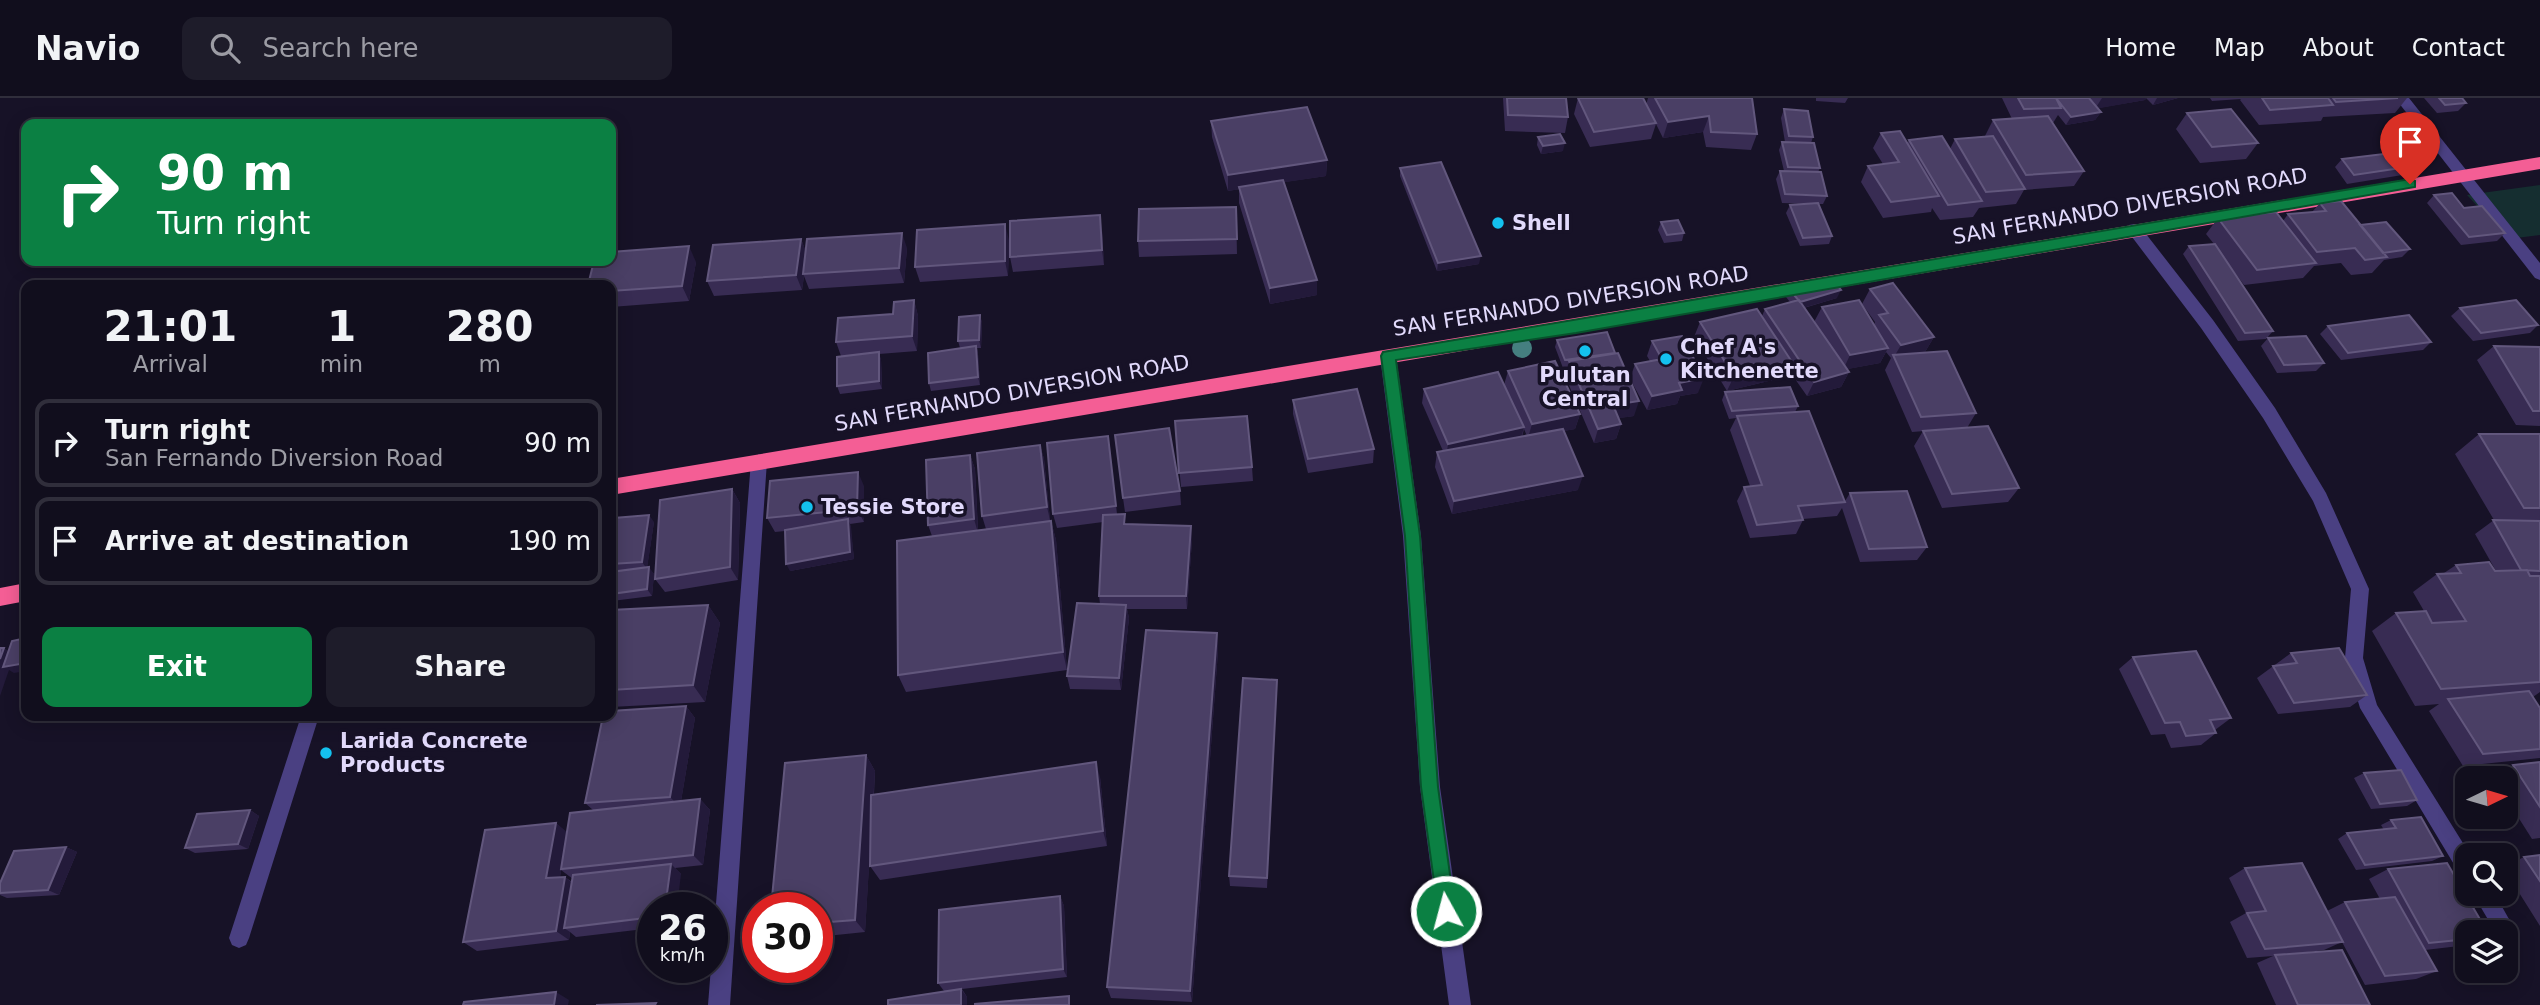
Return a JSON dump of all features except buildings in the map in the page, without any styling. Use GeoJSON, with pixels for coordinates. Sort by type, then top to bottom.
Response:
{"type":"FeatureCollection","features":[{"type":"Feature","properties":{"kind":"highway","name":"SAN FERNANDO DIVERSION ROAD"},"geometry":{"type":"LineString","coordinates":[[616,486],[1388,356],[1576,327],[2134,229],[2540,163]]}},
{"type":"Feature","properties":{"kind":"highway"},"geometry":{"type":"LineString","coordinates":[[0,597],[21,593]]}},
{"type":"Feature","properties":{"kind":"street"},"geometry":{"type":"LineString","coordinates":[[2402,98],[2540,274]]}},
{"type":"Feature","properties":{"kind":"street"},"geometry":{"type":"LineString","coordinates":[[2134,229],[2223,346],[2269,413],[2320,498],[2354,569],[2360,589],[2354,658],[2369,708],[2455,848]]}},
{"type":"Feature","properties":{"kind":"street"},"geometry":{"type":"LineString","coordinates":[[1388,356],[1412,536],[1430,787],[1460,1005]]}},
{"type":"Feature","properties":{"kind":"street"},"geometry":{"type":"LineString","coordinates":[[719,1005],[759,461]]}},
{"type":"Feature","properties":{"kind":"street"},"geometry":{"type":"LineString","coordinates":[[239,938],[308,721]]}},
{"type":"Feature","properties":{"kind":"green space"},"geometry":{"type":"Polygon","coordinates":[[[2540,185],[2540,235],[2508,239],[2467,195],[2540,185]]]}},
{"type":"Feature","properties":{"kind":"place","name":"Shell"},"geometry":{"type":"Point","coordinates":[1498,223]}},
{"type":"Feature","properties":{"kind":"place","name":"Pulutan Central"},"geometry":{"type":"Point","coordinates":[1585,351]}},
{"type":"Feature","properties":{"kind":"place","name":"Chef A's Kitchenette"},"geometry":{"type":"Point","coordinates":[1666,359]}},
{"type":"Feature","properties":{"kind":"place","name":"Tessie Store"},"geometry":{"type":"Point","coordinates":[807,507]}},
{"type":"Feature","properties":{"kind":"place","name":"Larida Concrete Products"},"geometry":{"type":"Point","coordinates":[326,753]}},
{"type":"Feature","properties":{"kind":"route"},"geometry":{"type":"LineString","coordinates":[[1446,911],[1430,787],[1412,536],[1388,356],[1576,327],[2134,229],[2410,184]]}}]}
